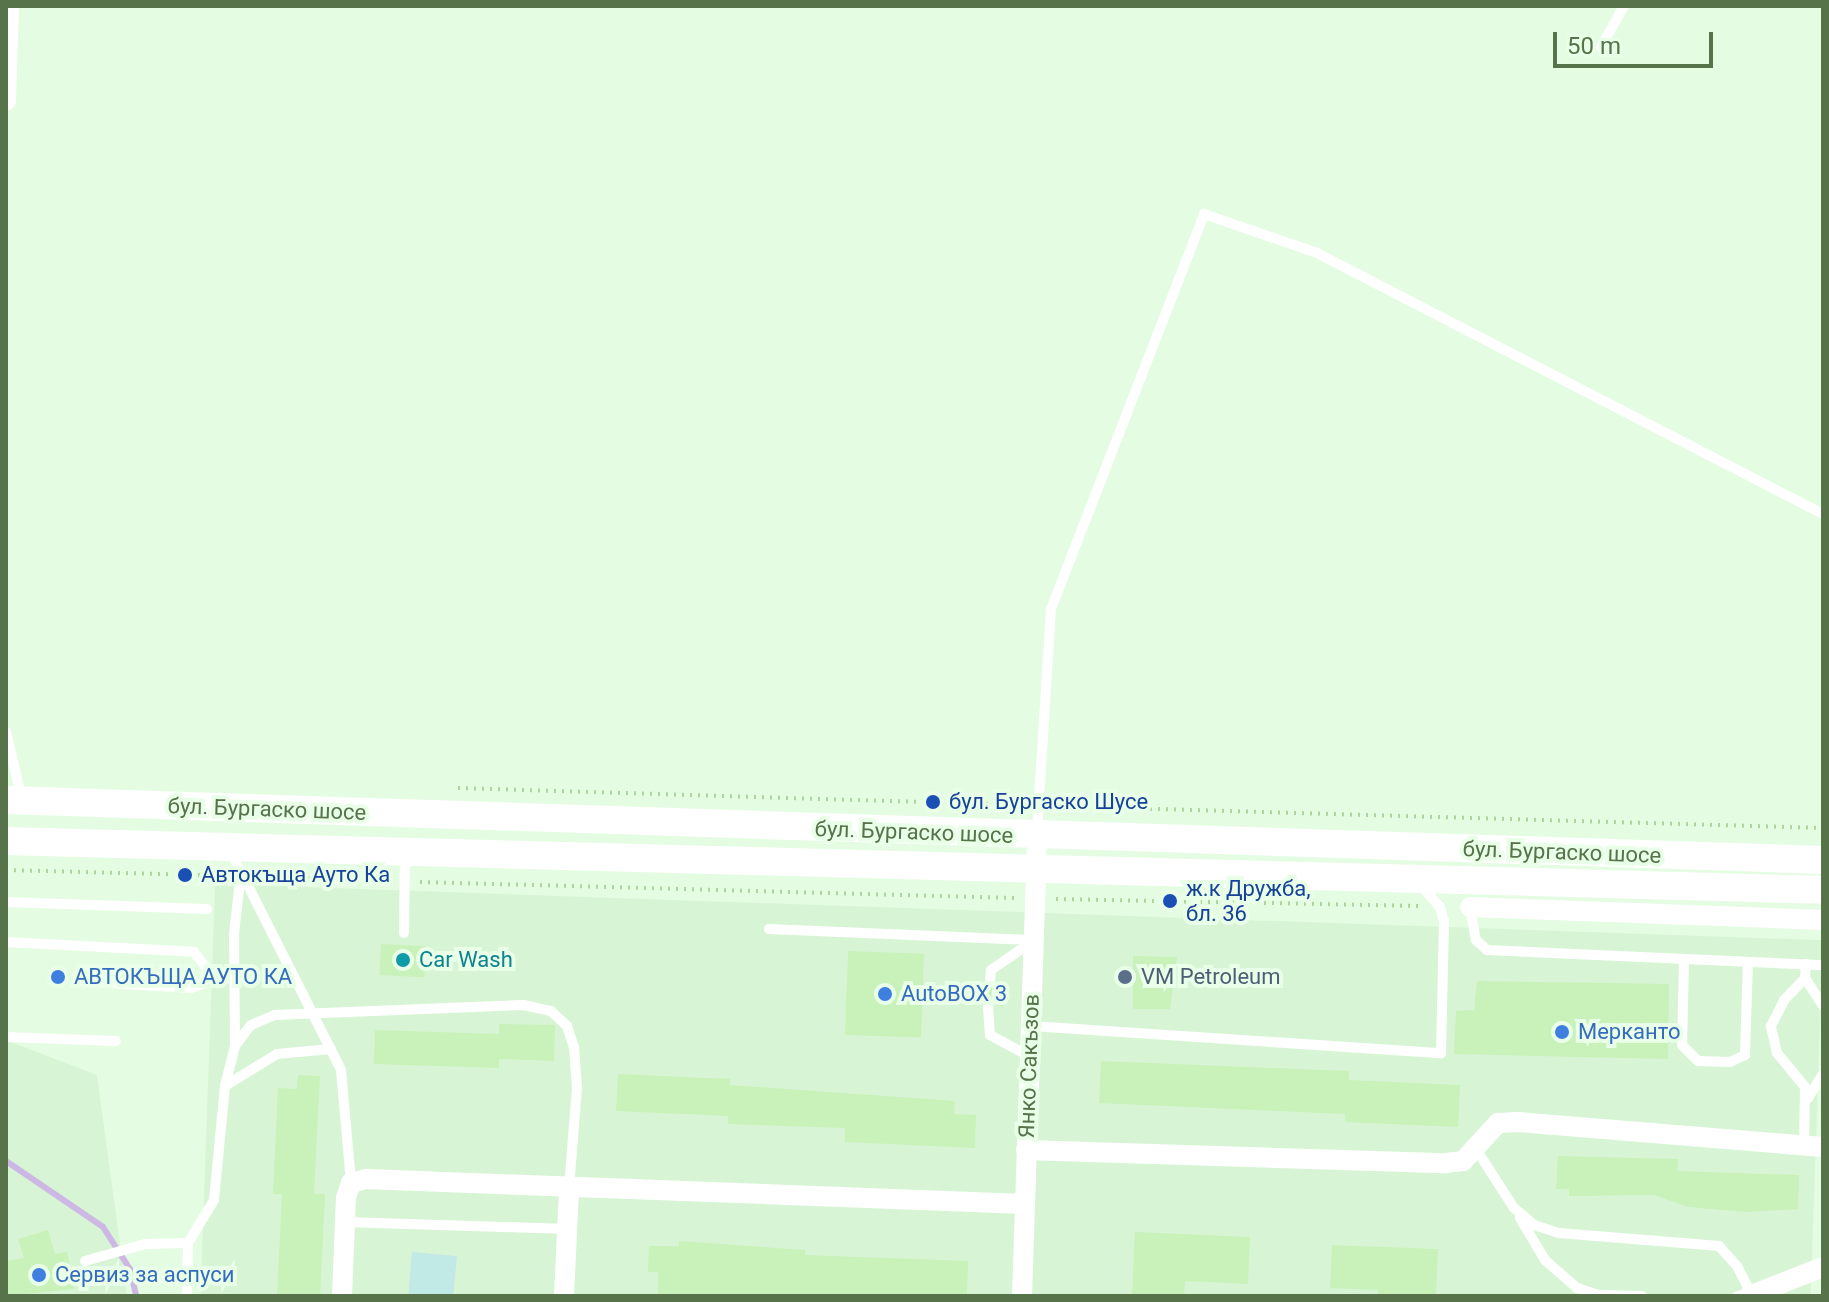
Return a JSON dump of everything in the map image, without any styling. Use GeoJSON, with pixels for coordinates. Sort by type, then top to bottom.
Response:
{"type":"FeatureCollection","features":[{"type":"Feature","properties":{"kind":"main road","name":"бул. Бургаско шосе"},"geometry":{"type":"LineString","coordinates":[[14,800],[1823,860]]}},
{"type":"Feature","properties":{"kind":"main road","name":"бул. Бургаско шосе"},"geometry":{"type":"LineString","coordinates":[[6,841],[238,868],[405,852],[1394,876],[1823,890]]}},
{"type":"Feature","properties":{"kind":"street"},"geometry":{"type":"LineString","coordinates":[[6,101],[9,6]]}},
{"type":"Feature","properties":{"kind":"street","name":"Янко Сакъзов"},"geometry":{"type":"LineString","coordinates":[[1022,1296],[1037,836]]}},
{"type":"Feature","properties":{"kind":"street"},"geometry":{"type":"LineString","coordinates":[[1470,907],[1823,920]]}},
{"type":"Feature","properties":{"kind":"street"},"geometry":{"type":"LineString","coordinates":[[1026,1150],[1445,1163],[1463,1161],[1476,1149],[1485,1133],[1498,1123],[1518,1122],[1814,1147]]}},
{"type":"Feature","properties":{"kind":"street"},"geometry":{"type":"LineString","coordinates":[[342,1296],[343,1222],[351,1183],[366,1179],[1025,1204]]}},
{"type":"Feature","properties":{"kind":"street"},"geometry":{"type":"LineString","coordinates":[[564,1296],[569,1188]]}},
{"type":"Feature","properties":{"kind":"street"},"geometry":{"type":"LineString","coordinates":[[1746,1295],[1823,1267]]}},
{"type":"Feature","properties":{"kind":"lane"},"geometry":{"type":"LineString","coordinates":[[1601,47],[1624,6]]}},
{"type":"Feature","properties":{"kind":"lane"},"geometry":{"type":"LineString","coordinates":[[1037,836],[1051,609],[1204,214],[1317,253],[1823,514]]}},
{"type":"Feature","properties":{"kind":"lane"},"geometry":{"type":"LineString","coordinates":[[6,732],[14,800]]}},
{"type":"Feature","properties":{"kind":"lane"},"geometry":{"type":"LineString","coordinates":[[404,933],[405,852]]}},
{"type":"Feature","properties":{"kind":"lane"},"geometry":{"type":"LineString","coordinates":[[238,868],[341,1070],[351,1183]]}},
{"type":"Feature","properties":{"kind":"lane"},"geometry":{"type":"LineString","coordinates":[[187,1296],[188,1243],[214,1200],[225,1086],[235,1046],[234,934],[238,868]]}},
{"type":"Feature","properties":{"kind":"lane"},"geometry":{"type":"LineString","coordinates":[[1031,1026],[1441,1053],[1440,907],[1412,880],[1394,876]]}},
{"type":"Feature","properties":{"kind":"lane"},"geometry":{"type":"LineString","coordinates":[[6,902],[207,909]]}},
{"type":"Feature","properties":{"kind":"lane"},"geometry":{"type":"LineString","coordinates":[[1470,907],[1476,940],[1487,950],[1823,965]]}},
{"type":"Feature","properties":{"kind":"lane"},"geometry":{"type":"LineString","coordinates":[[769,929],[1035,940]]}},
{"type":"Feature","properties":{"kind":"lane"},"geometry":{"type":"LineString","coordinates":[[990,981],[991,970],[1035,940]]}},
{"type":"Feature","properties":{"kind":"lane"},"geometry":{"type":"LineString","coordinates":[[6,942],[194,952],[208,970],[202,984],[191,988],[78,981]]}},
{"type":"Feature","properties":{"kind":"lane"},"geometry":{"type":"LineString","coordinates":[[1684,959],[1682,1045],[1698,1061],[1730,1062],[1745,1055],[1748,962]]}},
{"type":"Feature","properties":{"kind":"lane"},"geometry":{"type":"LineString","coordinates":[[1806,964],[1805,978],[1823,1006]]}},
{"type":"Feature","properties":{"kind":"lane"},"geometry":{"type":"LineString","coordinates":[[1805,978],[1784,1000],[1771,1026],[1777,1053],[1805,1087],[1814,1147]]}},
{"type":"Feature","properties":{"kind":"lane"},"geometry":{"type":"LineString","coordinates":[[235,1046],[251,1025],[274,1015],[313,1011],[523,1005],[551,1011],[567,1026],[574,1047],[577,1088],[569,1188]]}},
{"type":"Feature","properties":{"kind":"lane"},"geometry":{"type":"LineString","coordinates":[[988,1007],[990,1035],[1029,1056]]}},
{"type":"Feature","properties":{"kind":"lane"},"geometry":{"type":"LineString","coordinates":[[6,1037],[116,1041]]}},
{"type":"Feature","properties":{"kind":"lane"},"geometry":{"type":"LineString","coordinates":[[225,1086],[277,1054],[331,1049]]}},
{"type":"Feature","properties":{"kind":"lane"},"geometry":{"type":"LineString","coordinates":[[1808,1098],[1823,1074]]}},
{"type":"Feature","properties":{"kind":"lane"},"geometry":{"type":"LineString","coordinates":[[1476,1149],[1545,1260],[1577,1288],[1598,1295],[1642,1296]]}},
{"type":"Feature","properties":{"kind":"lane"},"geometry":{"type":"LineString","coordinates":[[1514,1208],[1534,1225],[1559,1233],[1719,1246],[1737,1266],[1746,1295]]}},
{"type":"Feature","properties":{"kind":"lane"},"geometry":{"type":"LineString","coordinates":[[343,1222],[567,1229]]}},
{"type":"Feature","properties":{"kind":"lane"},"geometry":{"type":"LineString","coordinates":[[85,1261],[145,1244],[188,1243]]}},
{"type":"Feature","properties":{"kind":"path"},"geometry":{"type":"LineString","coordinates":[[443,788],[1823,828]]}},
{"type":"Feature","properties":{"kind":"path"},"geometry":{"type":"LineString","coordinates":[[6,870],[238,868],[404,882],[1440,907]]}},
{"type":"Feature","properties":{"kind":"shaded area"},"geometry":{"type":"Polygon","coordinates":[[[215,884],[1823,940],[1811,1296],[201,1296],[215,884]]]}},
{"type":"Feature","properties":{"kind":"shaded area"},"geometry":{"type":"Polygon","coordinates":[[[6,1040],[97,1075],[127,1296],[6,1296],[6,1040]]]}},
{"type":"Feature","properties":{"kind":"shaded area"},"geometry":{"type":"Polygon","coordinates":[[[412,1252],[457,1256],[453,1296],[408,1296],[412,1252]]]}},
{"type":"Feature","properties":{"kind":"building","name":"Car Wash"},"geometry":{"type":"Polygon","coordinates":[[[381,944],[426,946],[424,977],[379,975],[381,944]]]}},
{"type":"Feature","properties":{"kind":"building","name":"AutoBOX 3"},"geometry":{"type":"Polygon","coordinates":[[[848,951],[924,954],[921,1038],[845,1035],[848,951]]]}},
{"type":"Feature","properties":{"kind":"building"},"geometry":{"type":"Polygon","coordinates":[[[1133,956],[1177,957],[1170,1009],[1133,1009],[1133,956]]]}},
{"type":"Feature","properties":{"kind":"building"},"geometry":{"type":"Polygon","coordinates":[[[975,980],[990,989],[1004,981],[1003,1008],[988,999],[974,1006],[975,980]]]}},
{"type":"Feature","properties":{"kind":"building","name":"Мерканто"},"geometry":{"type":"Polygon","coordinates":[[[1477,981],[1669,984],[1668,1059],[1454,1054],[1456,1011],[1474,1010],[1477,981]]]}},
{"type":"Feature","properties":{"kind":"building"},"geometry":{"type":"Polygon","coordinates":[[[499,1024],[555,1025],[554,1061],[499,1059],[499,1068],[374,1064],[375,1030],[499,1034],[499,1024]]]}},
{"type":"Feature","properties":{"kind":"building"},"geometry":{"type":"Polygon","coordinates":[[[1101,1061],[1349,1071],[1349,1080],[1460,1085],[1458,1127],[1345,1122],[1345,1114],[1099,1103],[1101,1061]]]}},
{"type":"Feature","properties":{"kind":"building"},"geometry":{"type":"Polygon","coordinates":[[[618,1074],[730,1079],[730,1085],[955,1101],[954,1114],[976,1115],[975,1148],[845,1142],[845,1128],[728,1124],[728,1116],[616,1111],[618,1074]]]}},
{"type":"Feature","properties":{"kind":"building"},"geometry":{"type":"Polygon","coordinates":[[[298,1075],[320,1076],[314,1194],[325,1194],[320,1296],[277,1296],[282,1194],[273,1194],[278,1088],[297,1089],[298,1075]]]}},
{"type":"Feature","properties":{"kind":"building"},"geometry":{"type":"Polygon","coordinates":[[[1558,1156],[1678,1159],[1677,1171],[1799,1175],[1798,1209],[1746,1212],[1688,1207],[1655,1195],[1569,1196],[1569,1189],[1556,1189],[1558,1156]]]}},
{"type":"Feature","properties":{"kind":"building","name":"Сервиз за аспуси"},"geometry":{"type":"Polygon","coordinates":[[[48,1230],[55,1254],[67,1252],[74,1289],[6,1296],[6,1261],[24,1258],[18,1239],[48,1230]]]}},
{"type":"Feature","properties":{"kind":"building"},"geometry":{"type":"Polygon","coordinates":[[[1135,1232],[1250,1237],[1248,1284],[1185,1281],[1184,1296],[1132,1296],[1135,1232]]]}},
{"type":"Feature","properties":{"kind":"building"},"geometry":{"type":"Polygon","coordinates":[[[679,1241],[805,1250],[805,1255],[968,1261],[967,1296],[658,1296],[658,1272],[648,1272],[649,1246],[679,1246],[679,1241]]]}},
{"type":"Feature","properties":{"kind":"building"},"geometry":{"type":"Polygon","coordinates":[[[1332,1245],[1438,1249],[1436,1296],[1378,1296],[1378,1290],[1330,1288],[1332,1245]]]}},
{"type":"Feature","properties":{"kind":"waterway"},"geometry":{"type":"LineString","coordinates":[[6,1161],[103,1227],[130,1269],[136,1296]]}},
{"type":"Feature","properties":{"kind":"place","name":"бул. Бургаско Шусе"},"geometry":{"type":"Point","coordinates":[933,802]}},
{"type":"Feature","properties":{"kind":"place","name":"Автокъща Ауто Ка"},"geometry":{"type":"Point","coordinates":[185,875]}},
{"type":"Feature","properties":{"kind":"place","name":"ж.к Дружба, бл. 36"},"geometry":{"type":"Point","coordinates":[1170,901]}},
{"type":"Feature","properties":{"kind":"place","name":"Car Wash"},"geometry":{"type":"Point","coordinates":[403,960]}},
{"type":"Feature","properties":{"kind":"place","name":"АВТОКЪЩА АУТО КА"},"geometry":{"type":"Point","coordinates":[58,977]}},
{"type":"Feature","properties":{"kind":"place","name":"VM Petroleum"},"geometry":{"type":"Point","coordinates":[1125,977]}},
{"type":"Feature","properties":{"kind":"place","name":"AutoBOX 3"},"geometry":{"type":"Point","coordinates":[885,994]}},
{"type":"Feature","properties":{"kind":"place","name":"Мерканто"},"geometry":{"type":"Point","coordinates":[1562,1032]}},
{"type":"Feature","properties":{"kind":"place","name":"Сервиз за аспуси"},"geometry":{"type":"Point","coordinates":[39,1275]}}]}
